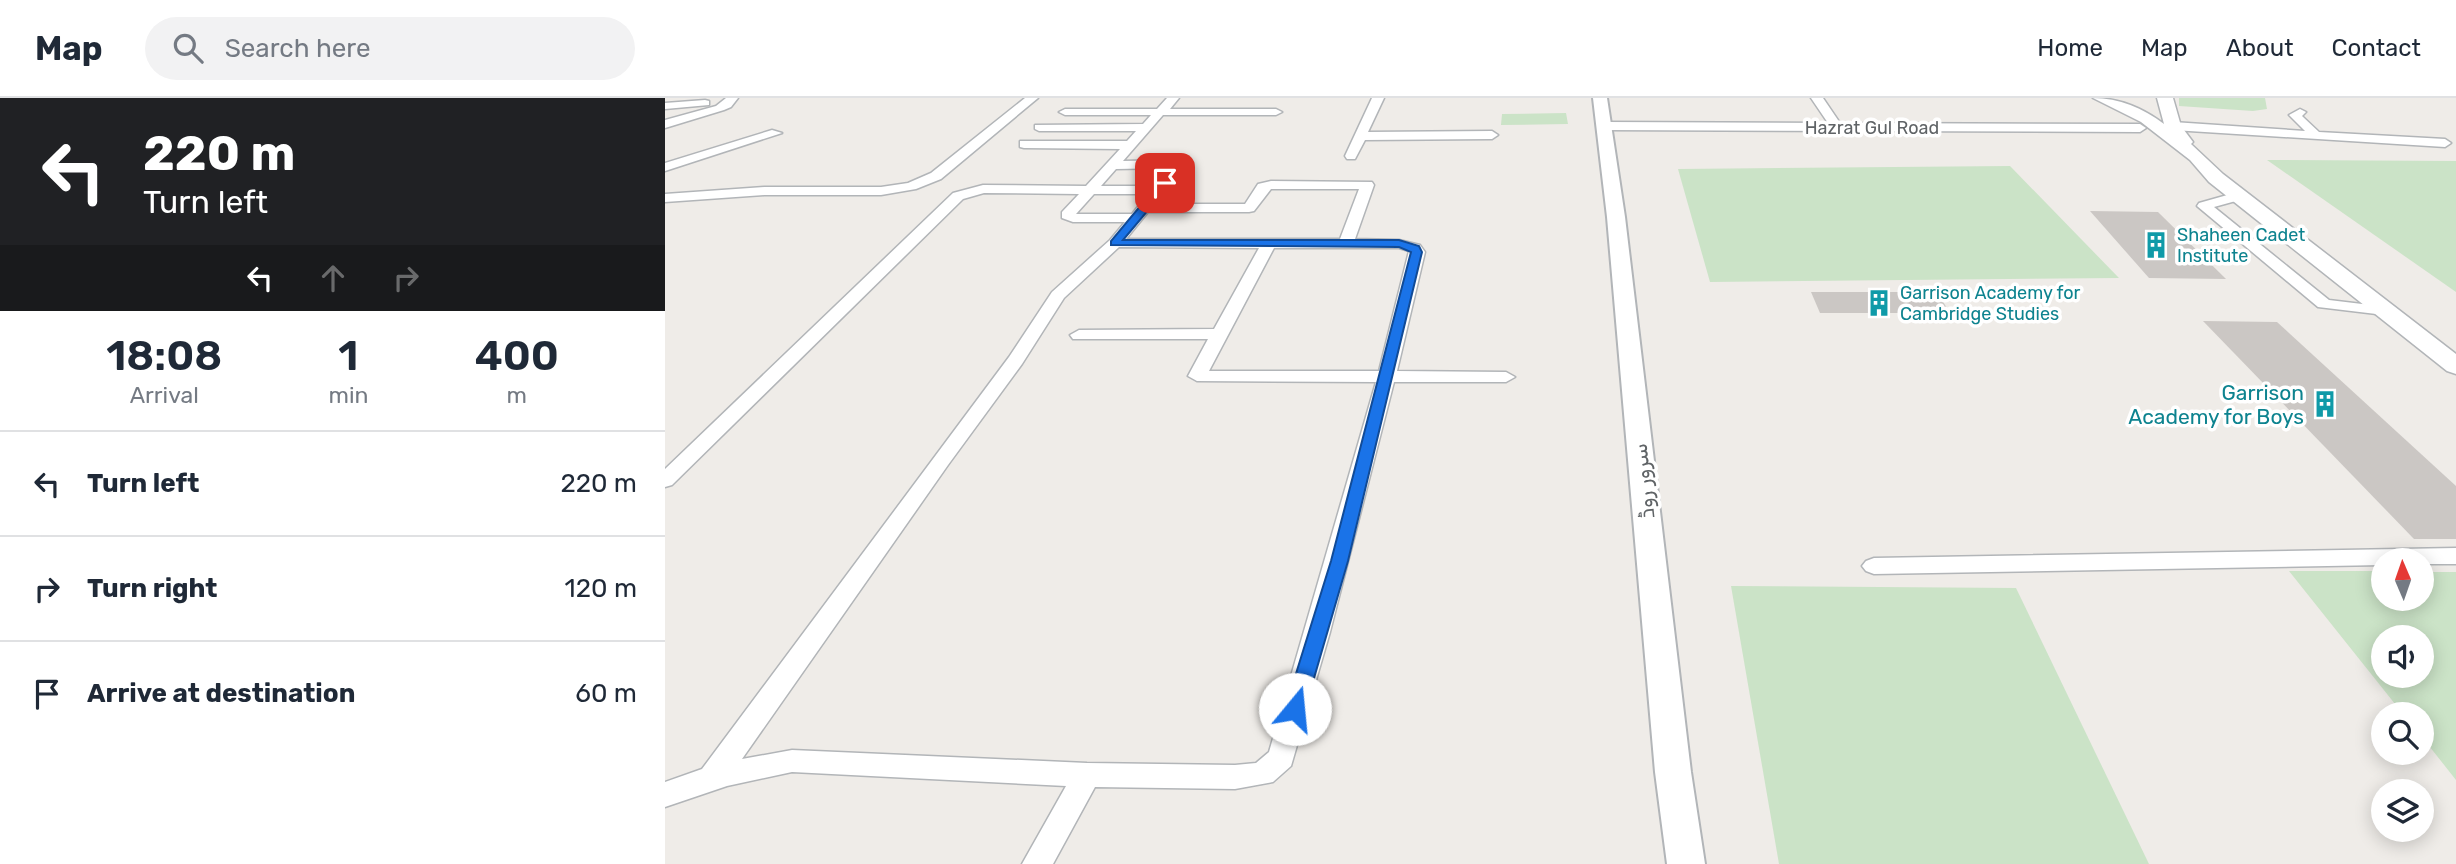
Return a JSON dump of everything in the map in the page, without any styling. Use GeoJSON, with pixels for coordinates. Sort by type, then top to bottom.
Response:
{"type":"FeatureCollection","features":[{"type":"Feature","properties":{"kind":"main road"},"geometry":{"type":"LineString","coordinates":[[2165,98],[2173,126],[2185,146]]}},
{"type":"Feature","properties":{"kind":"main road"},"geometry":{"type":"LineString","coordinates":[[2094,99],[2178,155],[2209,172]]}},
{"type":"Feature","properties":{"kind":"main road"},"geometry":{"type":"LineString","coordinates":[[2094,99],[2141,115],[2185,146],[2209,172],[2456,366]]}},
{"type":"Feature","properties":{"kind":"street"},"geometry":{"type":"LineString","coordinates":[[665,198],[764,191],[881,191],[911,186],[936,176],[1032,98]]}},
{"type":"Feature","properties":{"kind":"street"},"geometry":{"type":"LineString","coordinates":[[1173,98],[1067,217],[1249,208],[1263,187],[1271,185],[1367,185],[1346,243]]}},
{"type":"Feature","properties":{"kind":"street"},"geometry":{"type":"LineString","coordinates":[[1350,156],[1378,98]]}},
{"type":"Feature","properties":{"kind":"street","name":"سرور روڈ"},"geometry":{"type":"LineString","coordinates":[[1600,98],[1686,864]]}},
{"type":"Feature","properties":{"kind":"street"},"geometry":{"type":"LineString","coordinates":[[1817,98],[1837,128]]}},
{"type":"Feature","properties":{"kind":"street"},"geometry":{"type":"LineString","coordinates":[[665,106],[730,99]]}},
{"type":"Feature","properties":{"kind":"street"},"geometry":{"type":"LineString","coordinates":[[665,124],[720,108],[727,105],[730,99]]}},
{"type":"Feature","properties":{"kind":"street"},"geometry":{"type":"LineString","coordinates":[[1065,113],[1276,112]]}},
{"type":"Feature","properties":{"kind":"street"},"geometry":{"type":"LineString","coordinates":[[2299,112],[2295,115],[2316,135]]}},
{"type":"Feature","properties":{"kind":"street","name":"Hazrat Gul Road"},"geometry":{"type":"LineString","coordinates":[[1605,126],[2140,128]]}},
{"type":"Feature","properties":{"kind":"street"},"geometry":{"type":"LineString","coordinates":[[2173,126],[2445,142]]}},
{"type":"Feature","properties":{"kind":"street"},"geometry":{"type":"LineString","coordinates":[[1039,127],[1145,128]]}},
{"type":"Feature","properties":{"kind":"street"},"geometry":{"type":"LineString","coordinates":[[665,167],[776,133]]}},
{"type":"Feature","properties":{"kind":"street"},"geometry":{"type":"LineString","coordinates":[[1360,136],[1492,135]]}},
{"type":"Feature","properties":{"kind":"street"},"geometry":{"type":"LineString","coordinates":[[1024,144],[1129,145]]}},
{"type":"Feature","properties":{"kind":"street"},"geometry":{"type":"LineString","coordinates":[[713,776],[1016,360],[1053,302],[1115,243],[1177,168],[1112,165]]}},
{"type":"Feature","properties":{"kind":"street"},"geometry":{"type":"LineString","coordinates":[[665,481],[958,196],[982,189],[1157,190]]}},
{"type":"Feature","properties":{"kind":"street"},"geometry":{"type":"LineString","coordinates":[[2238,195],[2204,206],[2324,304],[2387,312]]}},
{"type":"Feature","properties":{"kind":"street"},"geometry":{"type":"LineString","coordinates":[[665,794],[713,776],[757,765],[792,761],[1087,775],[1235,777],[1263,774],[1280,758],[1339,561],[1387,377],[1415,248],[1399,244],[1346,243],[1115,243]]}},
{"type":"Feature","properties":{"kind":"street"},"geometry":{"type":"LineString","coordinates":[[1269,244],[1197,376],[1506,377]]}},
{"type":"Feature","properties":{"kind":"street"},"geometry":{"type":"LineString","coordinates":[[1079,335],[1218,334]]}},
{"type":"Feature","properties":{"kind":"street"},"geometry":{"type":"LineString","coordinates":[[1874,566],[2456,556]]}},
{"type":"Feature","properties":{"kind":"street"},"geometry":{"type":"LineString","coordinates":[[1037,864],[1087,775]]}},
{"type":"Feature","properties":{"kind":"green space"},"geometry":{"type":"Polygon","coordinates":[[[2179,98],[2265,98],[2267,109],[2253,111],[2179,106],[2179,98]]]}},
{"type":"Feature","properties":{"kind":"green space"},"geometry":{"type":"Polygon","coordinates":[[[1566,113],[1568,124],[1501,125],[1502,114],[1566,113]]]}},
{"type":"Feature","properties":{"kind":"green space"},"geometry":{"type":"Polygon","coordinates":[[[2267,160],[2456,161],[2456,292],[2267,160]]]}},
{"type":"Feature","properties":{"kind":"green space"},"geometry":{"type":"Polygon","coordinates":[[[2010,166],[2119,278],[1710,282],[1678,169],[2010,166]]]}},
{"type":"Feature","properties":{"kind":"green space"},"geometry":{"type":"Polygon","coordinates":[[[2289,571],[2371,571],[2371,611],[2434,611],[2434,572],[2456,572],[2456,780],[2434,752],[2434,702],[2393,702],[2382,688],[2434,688],[2434,625],[2371,625],[2371,674],[2289,571]]]}},
{"type":"Feature","properties":{"kind":"green space"},"geometry":{"type":"Polygon","coordinates":[[[1731,586],[2016,588],[2149,864],[1779,864],[1731,586]]]}},
{"type":"Feature","properties":{"kind":"building","name":"Shaheen Cadet Institute"},"geometry":{"type":"Polygon","coordinates":[[[2090,211],[2158,212],[2226,279],[2149,278],[2090,211]]]}},
{"type":"Feature","properties":{"kind":"building","name":"Garrison Academy for Cambridge Studies"},"geometry":{"type":"Polygon","coordinates":[[[1811,292],[1937,292],[1950,313],[1820,313],[1811,292]]]}},
{"type":"Feature","properties":{"kind":"building","name":"Garrison Academy for Boys"},"geometry":{"type":"Polygon","coordinates":[[[2203,321],[2277,322],[2456,486],[2456,539],[2414,539],[2203,321]]]}},
{"type":"Feature","properties":{"kind":"place","name":"Shaheen Cadet Institute"},"geometry":{"type":"Point","coordinates":[2156,245]}},
{"type":"Feature","properties":{"kind":"place","name":"Garrison Academy for Cambridge Studies"},"geometry":{"type":"Point","coordinates":[1879,303]}},
{"type":"Feature","properties":{"kind":"place","name":"Garrison Academy for Boys"},"geometry":{"type":"Point","coordinates":[2325,404]}},
{"type":"Feature","properties":{"kind":"route"},"geometry":{"type":"LineString","coordinates":[[1165,183],[1115,243],[1399,244],[1415,248],[1416,252],[1339,561],[1295,709]]}}]}
